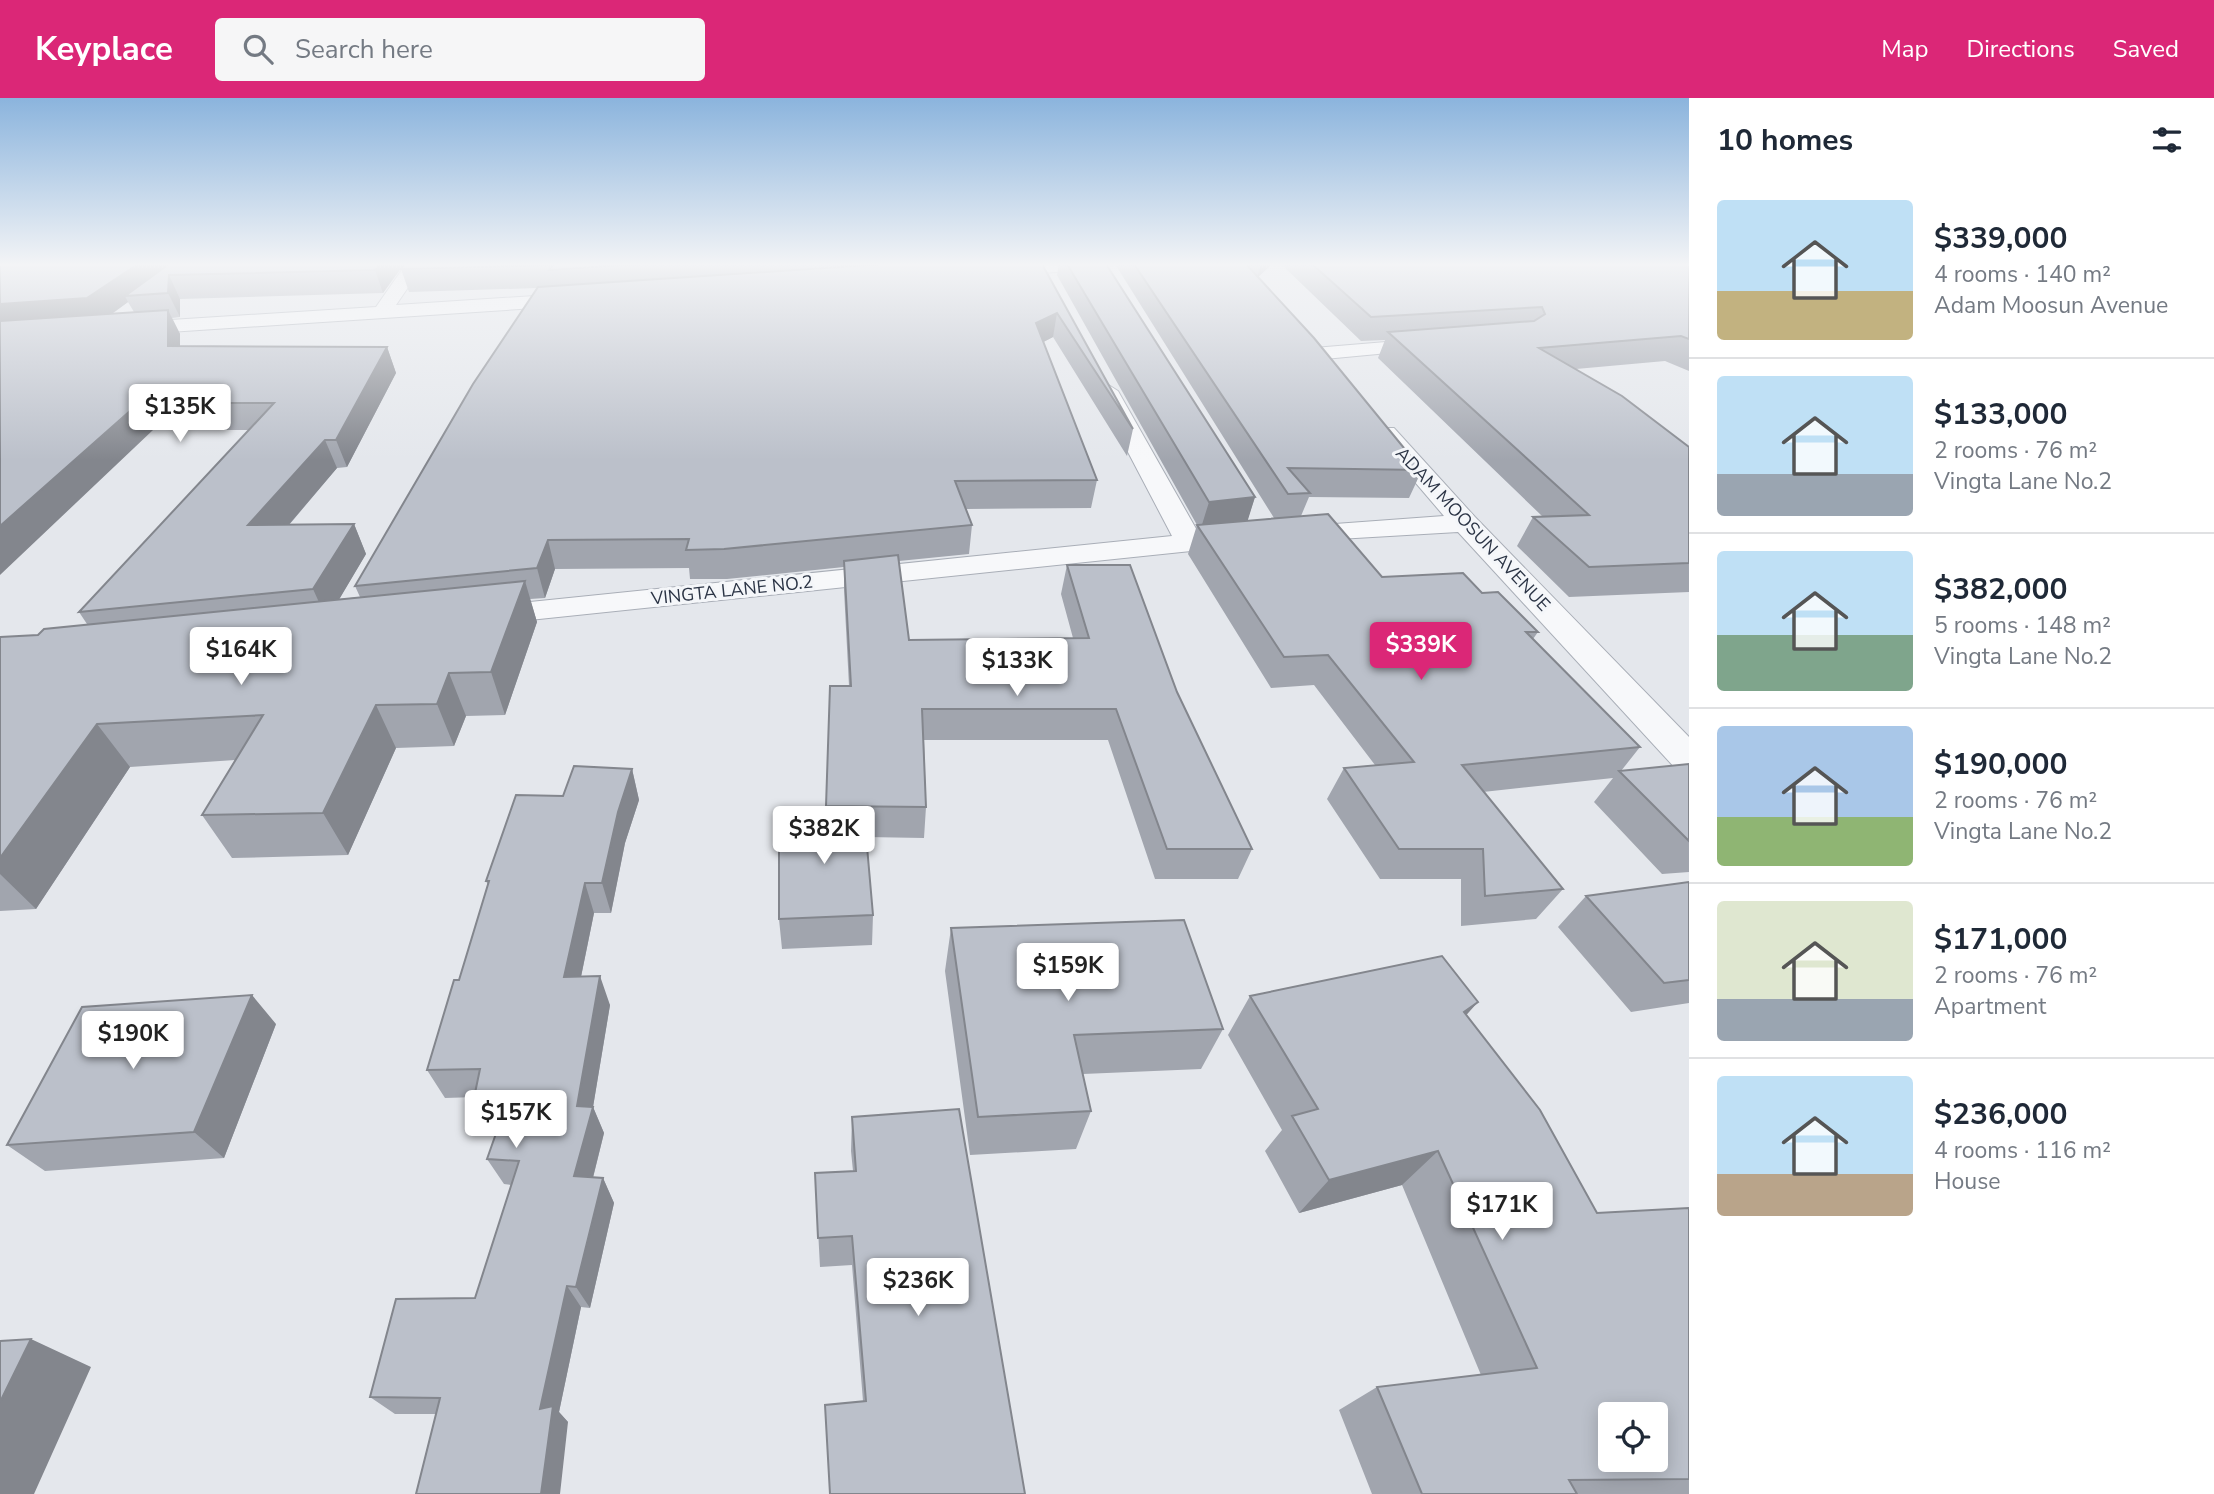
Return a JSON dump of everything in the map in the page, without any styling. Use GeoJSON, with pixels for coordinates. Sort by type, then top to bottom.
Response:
{"type":"FeatureCollection","features":[{"type":"Feature","properties":{"kind":"street"},"geometry":{"type":"LineString","coordinates":[[109,329],[106,331],[133,329]]}},
{"type":"Feature","properties":{"kind":"street"},"geometry":{"type":"LineString","coordinates":[[1296,334],[1323,364],[1452,343]]}},
{"type":"Feature","properties":{"kind":"street"},"geometry":{"type":"LineString","coordinates":[[1096,372],[1190,543]]}},
{"type":"Feature","properties":{"kind":"street","name":"ADAM MOOSUN AVENUE"},"geometry":{"type":"LineString","coordinates":[[1368,414],[1465,523],[1689,760]]}},
{"type":"Feature","properties":{"kind":"street","name":"VINGTA LANE NO.2"},"geometry":{"type":"LineString","coordinates":[[450,620],[1190,543],[1261,523],[1465,523]]}},
{"type":"Feature","properties":{"kind":"building"},"geometry":{"type":"Polygon","coordinates":[[[0,329],[168,329],[168,346],[387,347],[336,440],[325,440],[248,525],[354,524],[313,589],[79,612],[274,403],[139,403],[0,526],[0,329]]]}},
{"type":"Feature","properties":{"kind":"building"},"geometry":{"type":"Polygon","coordinates":[[[510,329],[1038,329],[1097,480],[955,481],[972,525],[724,549],[686,550],[689,539],[548,540],[537,568],[355,586],[473,384],[510,329]]]}},
{"type":"Feature","properties":{"kind":"building"},"geometry":{"type":"Polygon","coordinates":[[[1068,329],[1078,329],[1133,429],[1068,329]]]}},
{"type":"Feature","properties":{"kind":"building"},"geometry":{"type":"Polygon","coordinates":[[[1106,329],[1148,329],[1255,497],[1209,502],[1106,329]]]}},
{"type":"Feature","properties":{"kind":"building"},"geometry":{"type":"Polygon","coordinates":[[[1178,329],[1306,329],[1422,470],[1288,468],[1310,493],[1288,494],[1178,329]]]}},
{"type":"Feature","properties":{"kind":"building"},"geometry":{"type":"Polygon","coordinates":[[[1426,329],[1689,329],[1689,339],[1681,336],[1539,348],[1622,396],[1689,447],[1689,563],[1589,567],[1533,517],[1589,515],[1388,332],[1426,329]]]}},
{"type":"Feature","properties":{"kind":"building"},"geometry":{"type":"Polygon","coordinates":[[[1328,514],[1382,577],[1463,573],[1482,593],[1498,592],[1538,632],[1526,632],[1640,747],[1462,765],[1563,889],[1485,896],[1483,849],[1399,849],[1344,768],[1414,762],[1328,655],[1284,657],[1197,525],[1328,514]]]}},
{"type":"Feature","properties":{"kind":"building"},"geometry":{"type":"Polygon","coordinates":[[[898,555],[909,640],[1089,638],[1067,565],[1130,565],[1177,692],[1252,849],[1167,849],[1116,709],[922,709],[926,807],[826,806],[830,686],[851,686],[844,561],[898,555]]]}},
{"type":"Feature","properties":{"kind":"building"},"geometry":{"type":"Polygon","coordinates":[[[525,581],[491,672],[449,673],[437,704],[376,705],[323,813],[202,815],[263,715],[97,724],[0,858],[0,637],[38,635],[44,629],[525,581]]]}},
{"type":"Feature","properties":{"kind":"building"},"geometry":{"type":"Polygon","coordinates":[[[1689,764],[1689,841],[1619,771],[1689,764]]]}},
{"type":"Feature","properties":{"kind":"building"},"geometry":{"type":"Polygon","coordinates":[[[574,766],[632,769],[618,812],[602,883],[585,883],[564,977],[600,976],[577,1106],[593,1107],[574,1176],[603,1178],[576,1287],[567,1286],[540,1409],[553,1406],[541,1494],[416,1494],[440,1398],[370,1397],[396,1299],[475,1298],[519,1161],[487,1159],[511,1091],[475,1093],[480,1069],[427,1070],[454,980],[459,980],[489,881],[486,881],[516,795],[563,796],[574,766]]]}},
{"type":"Feature","properties":{"kind":"building"},"geometry":{"type":"Polygon","coordinates":[[[864,812],[873,915],[779,919],[779,815],[864,812]]]}},
{"type":"Feature","properties":{"kind":"building"},"geometry":{"type":"Polygon","coordinates":[[[1689,882],[1689,980],[1664,983],[1586,896],[1689,882]]]}},
{"type":"Feature","properties":{"kind":"building"},"geometry":{"type":"Polygon","coordinates":[[[1184,920],[1223,1029],[1074,1035],[1091,1111],[978,1117],[951,928],[1184,920]]]}},
{"type":"Feature","properties":{"kind":"building"},"geometry":{"type":"Polygon","coordinates":[[[1442,956],[1478,1002],[1464,1012],[1540,1110],[1597,1213],[1689,1208],[1689,1479],[1569,1480],[1577,1494],[1422,1494],[1377,1387],[1537,1368],[1438,1151],[1329,1180],[1292,1116],[1318,1109],[1250,996],[1442,956]]]}},
{"type":"Feature","properties":{"kind":"building"},"geometry":{"type":"Polygon","coordinates":[[[252,995],[194,1132],[7,1145],[82,1007],[252,995]]]}},
{"type":"Feature","properties":{"kind":"building"},"geometry":{"type":"Polygon","coordinates":[[[959,1109],[1025,1494],[830,1494],[825,1405],[866,1401],[852,1236],[818,1238],[815,1173],[856,1171],[852,1117],[959,1109]]]}},
{"type":"Feature","properties":{"kind":"building"},"geometry":{"type":"Polygon","coordinates":[[[31,1339],[0,1402],[0,1341],[31,1339]]]}}]}
